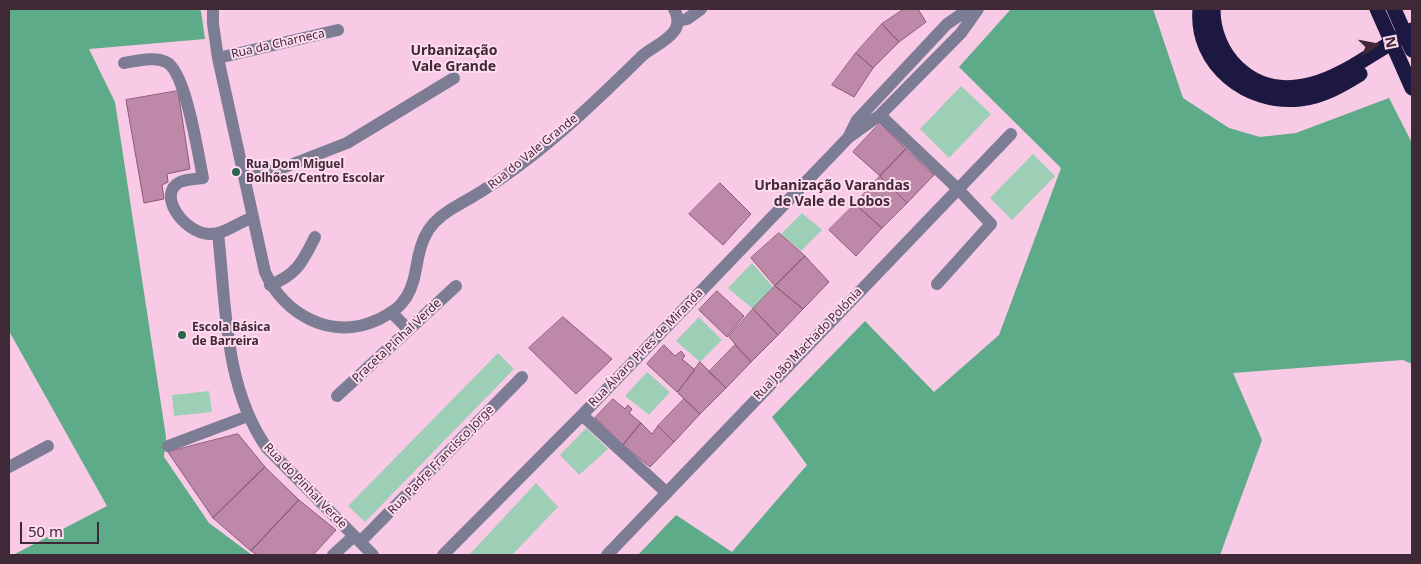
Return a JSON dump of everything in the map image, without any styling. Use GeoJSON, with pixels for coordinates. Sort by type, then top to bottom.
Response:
{"type":"FeatureCollection","features":[{"type":"Feature","properties":{"kind":"highway"},"geometry":{"type":"LineString","coordinates":[[1200,9],[1200,23],[1210,53],[1226,75],[1250,92],[1280,100],[1311,98],[1329,91],[1412,30]]}},
{"type":"Feature","properties":{"kind":"highway"},"geometry":{"type":"LineString","coordinates":[[1213,9],[1215,32],[1227,56],[1245,74],[1263,84],[1286,88],[1305,86],[1357,69],[1412,42]]}},
{"type":"Feature","properties":{"kind":"highway"},"geometry":{"type":"LineString","coordinates":[[1369,9],[1385,30]]}},
{"type":"Feature","properties":{"kind":"highway"},"geometry":{"type":"LineString","coordinates":[[1377,9],[1412,88]]}},
{"type":"Feature","properties":{"kind":"highway"},"geometry":{"type":"LineString","coordinates":[[1394,9],[1412,50]]}},
{"type":"Feature","properties":{"kind":"street","name":"Rua do Vale Grande"},"geometry":{"type":"LineString","coordinates":[[213,9],[213,24],[218,58],[265,272],[270,285],[280,299],[290,307],[311,321],[334,327],[366,324],[401,305],[412,288],[423,239],[435,221],[491,187],[600,99],[645,54],[674,31],[676,15]]}},
{"type":"Feature","properties":{"kind":"street"},"geometry":{"type":"LineString","coordinates":[[676,15],[687,19],[701,9]]}},
{"type":"Feature","properties":{"kind":"street","name":"Rua Álvaro Pires de Miranda"},"geometry":{"type":"LineString","coordinates":[[848,138],[857,120],[946,24],[968,9]]}},
{"type":"Feature","properties":{"kind":"street","name":"Rua Álvaro Pires de Miranda"},"geometry":{"type":"LineString","coordinates":[[443,555],[582,415],[848,138],[880,115],[961,32],[978,9]]}},
{"type":"Feature","properties":{"kind":"street","name":"Rua da Charneca"},"geometry":{"type":"LineString","coordinates":[[218,58],[338,30]]}},
{"type":"Feature","properties":{"kind":"street"},"geometry":{"type":"LineString","coordinates":[[124,63],[161,59],[175,69],[182,85],[203,178],[179,182],[172,195],[173,206],[181,220],[194,230],[209,234],[218,233],[238,222],[252,218]]}},
{"type":"Feature","properties":{"kind":"street"},"geometry":{"type":"LineString","coordinates":[[246,179],[294,164],[347,143],[454,78]]}},
{"type":"Feature","properties":{"kind":"street"},"geometry":{"type":"LineString","coordinates":[[880,115],[957,188],[991,224],[937,284]]}},
{"type":"Feature","properties":{"kind":"street","name":"Rua João Machado Polónia"},"geometry":{"type":"LineString","coordinates":[[607,555],[1010,134]]}},
{"type":"Feature","properties":{"kind":"street","name":"Rua do Pinhal Verde"},"geometry":{"type":"LineString","coordinates":[[218,233],[235,378],[248,416],[267,448],[373,555]]}},
{"type":"Feature","properties":{"kind":"street"},"geometry":{"type":"LineString","coordinates":[[270,285],[286,279],[302,264],[315,237]]}},
{"type":"Feature","properties":{"kind":"street","name":"Praceta Pinhal Verde"},"geometry":{"type":"LineString","coordinates":[[337,396],[456,286]]}},
{"type":"Feature","properties":{"kind":"street"},"geometry":{"type":"LineString","coordinates":[[391,312],[409,330]]}},
{"type":"Feature","properties":{"kind":"street","name":"Rua Padre Francisco Jorge"},"geometry":{"type":"LineString","coordinates":[[333,555],[357,539],[522,377]]}},
{"type":"Feature","properties":{"kind":"street"},"geometry":{"type":"LineString","coordinates":[[582,415],[667,493]]}},
{"type":"Feature","properties":{"kind":"street"},"geometry":{"type":"LineString","coordinates":[[168,446],[248,416]]}},
{"type":"Feature","properties":{"kind":"street"},"geometry":{"type":"LineString","coordinates":[[9,467],[48,446]]}},
{"type":"Feature","properties":{"kind":"green space"},"geometry":{"type":"Polygon","coordinates":[[[9,9],[197,9],[201,11],[205,39],[89,49],[115,102],[166,437],[164,457],[209,523],[252,555],[13,555],[107,506],[9,331],[9,9]]]}},
{"type":"Feature","properties":{"kind":"green space"},"geometry":{"type":"Polygon","coordinates":[[[1011,9],[1153,9],[1183,98],[1229,128],[1260,137],[1296,133],[1389,98],[1412,143],[1412,364],[1403,360],[1233,373],[1262,440],[1220,555],[638,555],[676,515],[732,552],[807,465],[772,417],[865,321],[934,392],[999,335],[1061,168],[959,67],[1011,9]]]}},
{"type":"Feature","properties":{"kind":"green space"},"geometry":{"type":"Polygon","coordinates":[[[961,86],[991,114],[949,158],[920,129],[961,86]]]}},
{"type":"Feature","properties":{"kind":"green space"},"geometry":{"type":"Polygon","coordinates":[[[1033,154],[1055,176],[1012,220],[990,198],[1033,154]]]}},
{"type":"Feature","properties":{"kind":"green space"},"geometry":{"type":"Polygon","coordinates":[[[802,213],[822,230],[801,251],[781,234],[802,213]]]}},
{"type":"Feature","properties":{"kind":"green space"},"geometry":{"type":"Polygon","coordinates":[[[752,263],[773,287],[753,309],[728,288],[752,263]]]}},
{"type":"Feature","properties":{"kind":"green space"},"geometry":{"type":"Polygon","coordinates":[[[699,317],[722,340],[700,362],[676,341],[699,317]]]}},
{"type":"Feature","properties":{"kind":"green space"},"geometry":{"type":"Polygon","coordinates":[[[498,353],[514,369],[365,522],[348,506],[498,353]]]}},
{"type":"Feature","properties":{"kind":"green space"},"geometry":{"type":"Polygon","coordinates":[[[647,372],[670,392],[649,415],[625,396],[647,372]]]}},
{"type":"Feature","properties":{"kind":"green space"},"geometry":{"type":"Polygon","coordinates":[[[209,391],[212,412],[174,416],[172,395],[209,391]]]}},
{"type":"Feature","properties":{"kind":"green space"},"geometry":{"type":"Polygon","coordinates":[[[586,428],[608,449],[579,475],[560,455],[586,428]]]}},
{"type":"Feature","properties":{"kind":"green space"},"geometry":{"type":"Polygon","coordinates":[[[536,483],[558,507],[512,555],[469,555],[536,483]]]}},
{"type":"Feature","properties":{"kind":"building"},"geometry":{"type":"Polygon","coordinates":[[[904,9],[918,9],[926,22],[899,42],[882,24],[904,9]]]}},
{"type":"Feature","properties":{"kind":"building"},"geometry":{"type":"Polygon","coordinates":[[[882,24],[899,42],[873,68],[856,53],[882,24]]]}},
{"type":"Feature","properties":{"kind":"building"},"geometry":{"type":"Polygon","coordinates":[[[856,53],[873,68],[854,97],[832,85],[856,53]]]}},
{"type":"Feature","properties":{"kind":"building"},"geometry":{"type":"Polygon","coordinates":[[[178,91],[190,169],[167,174],[168,182],[162,185],[164,199],[144,203],[126,100],[178,91]]]}},
{"type":"Feature","properties":{"kind":"building"},"geometry":{"type":"Polygon","coordinates":[[[880,123],[906,149],[880,176],[853,152],[880,123]]]}},
{"type":"Feature","properties":{"kind":"building"},"geometry":{"type":"Polygon","coordinates":[[[906,149],[934,175],[907,203],[880,176],[906,149]]]}},
{"type":"Feature","properties":{"kind":"building"},"geometry":{"type":"Polygon","coordinates":[[[880,176],[907,203],[882,228],[855,204],[880,176]]]}},
{"type":"Feature","properties":{"kind":"building"},"geometry":{"type":"Polygon","coordinates":[[[720,183],[751,214],[723,245],[689,214],[720,183]]]}},
{"type":"Feature","properties":{"kind":"building"},"geometry":{"type":"Polygon","coordinates":[[[855,204],[882,228],[856,256],[829,230],[855,204]]]}},
{"type":"Feature","properties":{"kind":"building"},"geometry":{"type":"Polygon","coordinates":[[[779,233],[805,256],[775,286],[751,258],[779,233]]]}},
{"type":"Feature","properties":{"kind":"building"},"geometry":{"type":"Polygon","coordinates":[[[805,256],[829,282],[803,309],[775,286],[805,256]]]}},
{"type":"Feature","properties":{"kind":"building"},"geometry":{"type":"Polygon","coordinates":[[[775,286],[803,309],[778,335],[753,309],[775,286]]]}},
{"type":"Feature","properties":{"kind":"building"},"geometry":{"type":"Polygon","coordinates":[[[717,291],[744,316],[727,337],[699,310],[717,291]]]}},
{"type":"Feature","properties":{"kind":"building"},"geometry":{"type":"Polygon","coordinates":[[[753,309],[778,335],[751,362],[729,337],[753,309]]]}},
{"type":"Feature","properties":{"kind":"building"},"geometry":{"type":"Polygon","coordinates":[[[563,317],[612,359],[576,394],[529,348],[563,317]]]}},
{"type":"Feature","properties":{"kind":"building"},"geometry":{"type":"Polygon","coordinates":[[[664,345],[675,356],[681,351],[685,356],[682,359],[695,370],[677,392],[647,364],[664,345]]]}},
{"type":"Feature","properties":{"kind":"building"},"geometry":{"type":"Polygon","coordinates":[[[735,345],[751,362],[726,388],[709,372],[735,345]]]}},
{"type":"Feature","properties":{"kind":"building"},"geometry":{"type":"Polygon","coordinates":[[[700,362],[726,388],[700,414],[678,393],[700,362]]]}},
{"type":"Feature","properties":{"kind":"building"},"geometry":{"type":"Polygon","coordinates":[[[613,399],[625,409],[628,405],[632,409],[629,413],[641,423],[623,445],[595,418],[613,399]]]}},
{"type":"Feature","properties":{"kind":"building"},"geometry":{"type":"Polygon","coordinates":[[[684,399],[700,414],[674,442],[658,426],[684,399]]]}},
{"type":"Feature","properties":{"kind":"building"},"geometry":{"type":"Polygon","coordinates":[[[641,423],[652,434],[658,426],[674,442],[650,467],[623,445],[641,423]]]}},
{"type":"Feature","properties":{"kind":"building"},"geometry":{"type":"Polygon","coordinates":[[[238,434],[265,467],[213,518],[168,452],[238,434]]]}},
{"type":"Feature","properties":{"kind":"building"},"geometry":{"type":"Polygon","coordinates":[[[265,467],[299,500],[251,551],[213,518],[265,467]]]}},
{"type":"Feature","properties":{"kind":"building"},"geometry":{"type":"Polygon","coordinates":[[[299,500],[336,530],[313,555],[258,555],[251,551],[299,500]]]}},
{"type":"Feature","properties":{"kind":"place","name":"Rua Dom Miguel Bolhões/Centro Escolar"},"geometry":{"type":"Point","coordinates":[236,172]}},
{"type":"Feature","properties":{"kind":"place","name":"Escola Básica de Barreira"},"geometry":{"type":"Point","coordinates":[182,335]}},
{"type":"Feature","properties":{"kind":"district","name":"Urbanização Vale Grande"},"geometry":{"type":"Point","coordinates":[454,59]}},
{"type":"Feature","properties":{"kind":"district","name":"Urbanização Varandas de Vale de Lobos"},"geometry":{"type":"Point","coordinates":[832,194]}}]}
